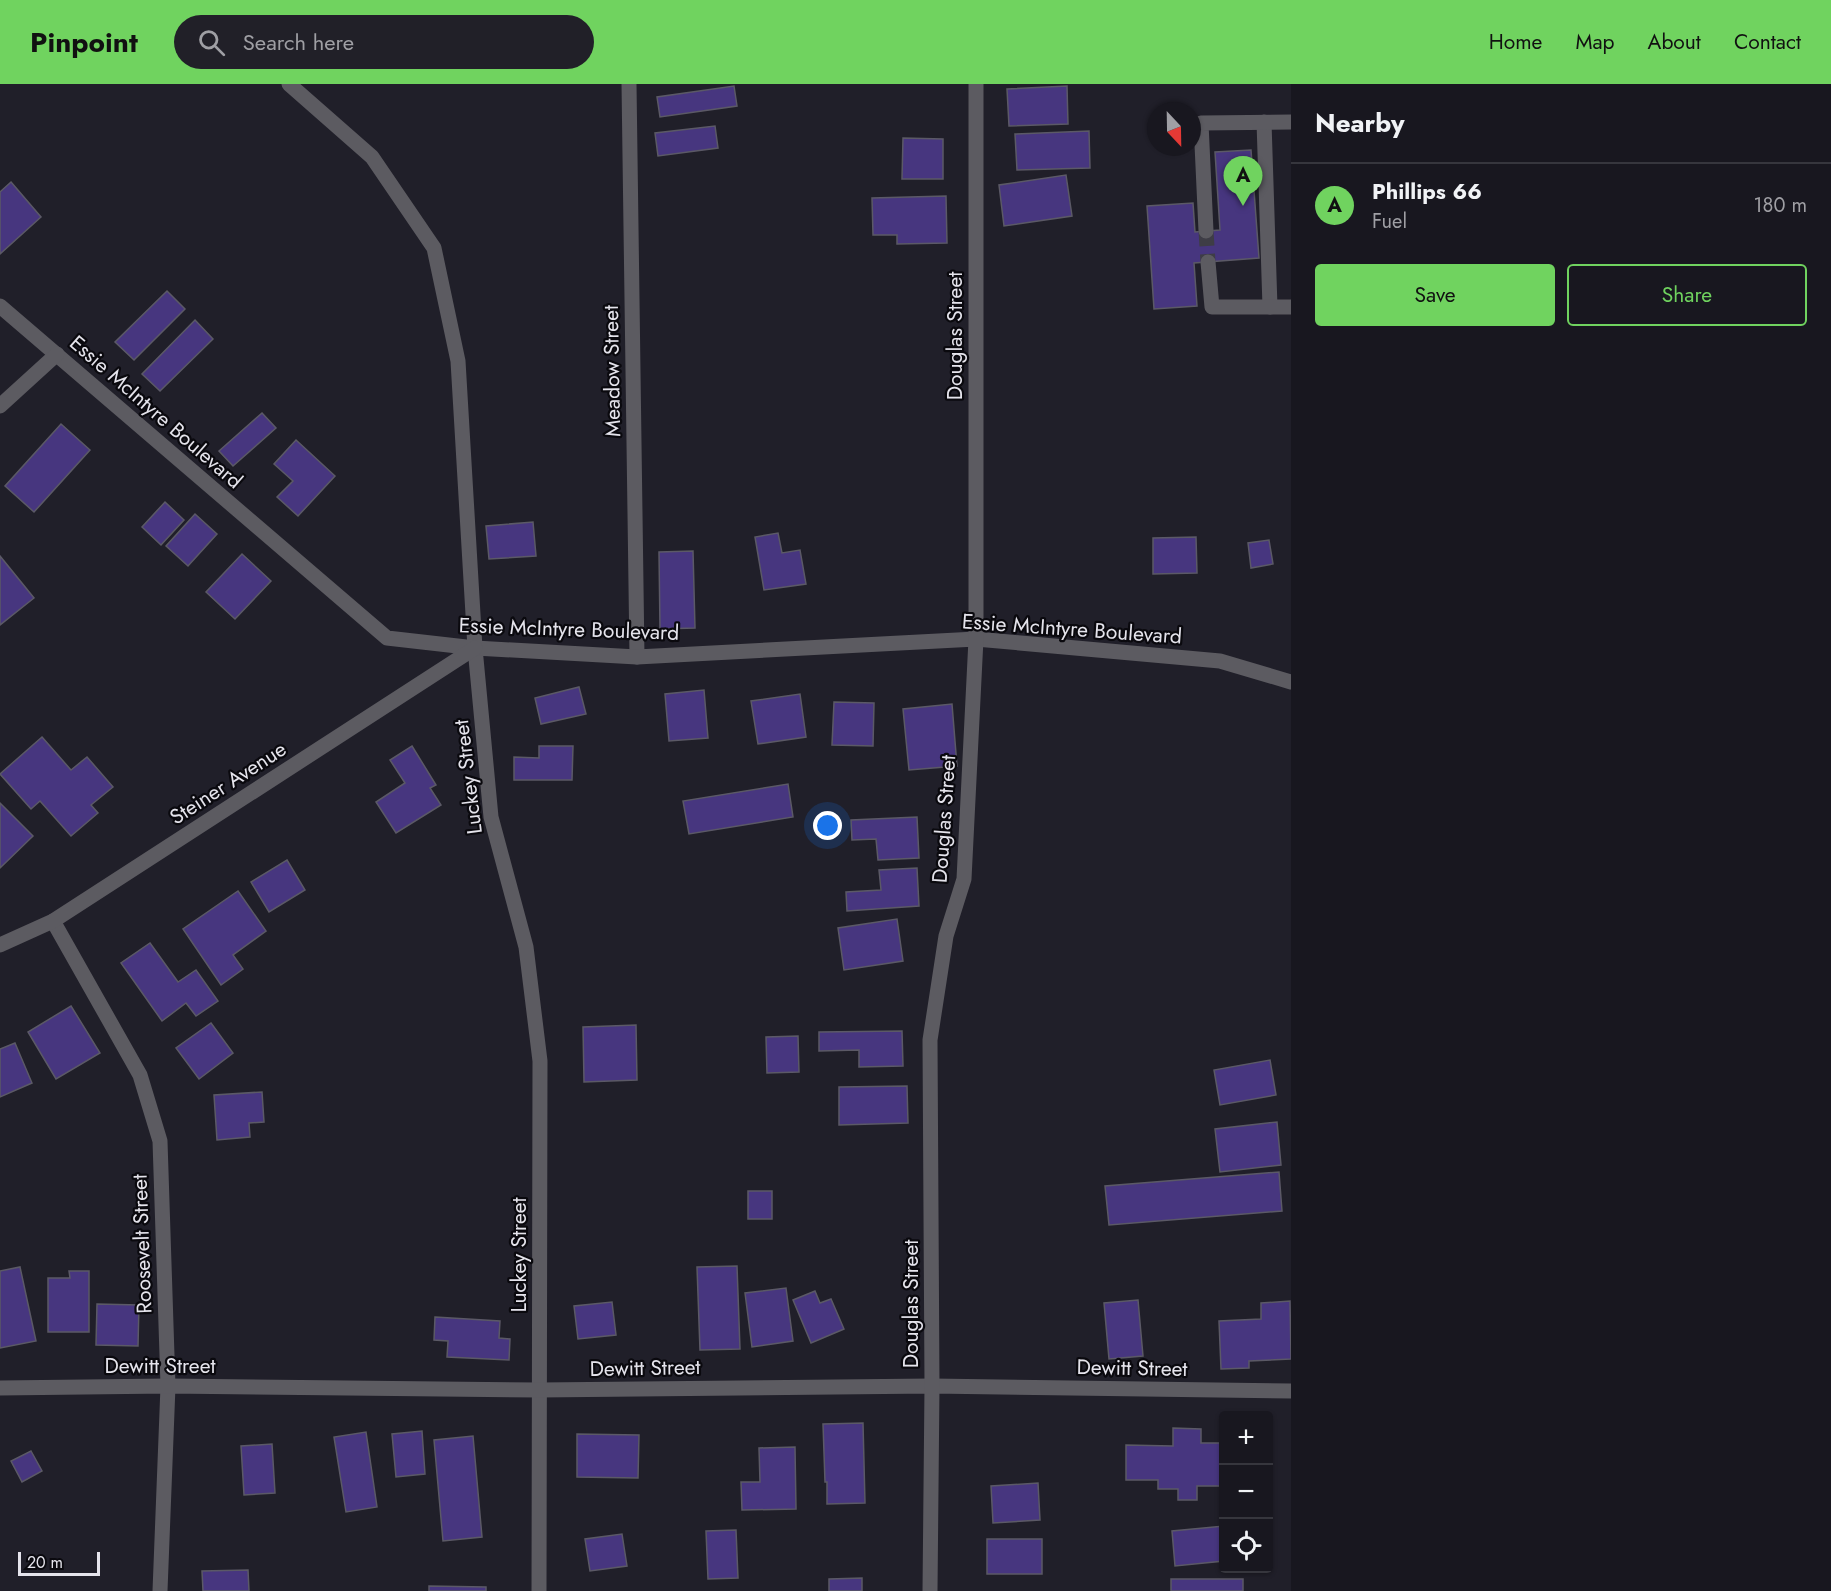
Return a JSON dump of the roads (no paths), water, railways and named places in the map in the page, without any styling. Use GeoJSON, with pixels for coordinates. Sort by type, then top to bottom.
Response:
{"type":"FeatureCollection","features":[{"type":"Feature","properties":{"kind":"street","name":"Luckey Street"},"geometry":{"type":"LineString","coordinates":[[290,84],[372,157],[434,248],[458,361],[476,648],[491,817],[526,947],[540,1060],[539,1591]]}},
{"type":"Feature","properties":{"kind":"street","name":"Meadow Street"},"geometry":{"type":"LineString","coordinates":[[629,84],[638,657]]}},
{"type":"Feature","properties":{"kind":"street","name":"Douglas Street"},"geometry":{"type":"LineString","coordinates":[[930,1591],[932,1386],[930,1040],[946,936],[964,879],[976,639],[976,84]]}},
{"type":"Feature","properties":{"kind":"street"},"geometry":{"type":"LineString","coordinates":[[1264,122],[1270,307]]}},
{"type":"Feature","properties":{"kind":"street"},"geometry":{"type":"LineString","coordinates":[[1206,231],[1200,123],[1291,122]]}},
{"type":"Feature","properties":{"kind":"street"},"geometry":{"type":"LineString","coordinates":[[1208,262],[1212,308],[1291,307]]}},
{"type":"Feature","properties":{"kind":"street","name":"Essie McIntyre Boulevard"},"geometry":{"type":"LineString","coordinates":[[0,306],[387,638],[476,648],[638,657],[976,639],[1220,661],[1291,682]]}},
{"type":"Feature","properties":{"kind":"street"},"geometry":{"type":"LineString","coordinates":[[0,406],[57,354]]}},
{"type":"Feature","properties":{"kind":"street","name":"Steiner Avenue"},"geometry":{"type":"LineString","coordinates":[[0,945],[53,921],[476,648]]}},
{"type":"Feature","properties":{"kind":"street","name":"Roosevelt Street"},"geometry":{"type":"LineString","coordinates":[[53,921],[140,1075],[160,1141],[168,1386],[160,1591]]}},
{"type":"Feature","properties":{"kind":"street","name":"Dewitt Street"},"geometry":{"type":"LineString","coordinates":[[0,1388],[168,1386],[539,1390],[932,1386],[1291,1391]]}},
{"type":"Feature","properties":{"kind":"tunnel"},"geometry":{"type":"LineString","coordinates":[[1206,231],[1208,262]]}},
{"type":"Feature","properties":{"kind":"place","name":"Phillips 66"},"geometry":{"type":"Point","coordinates":[1243,206]}}]}
